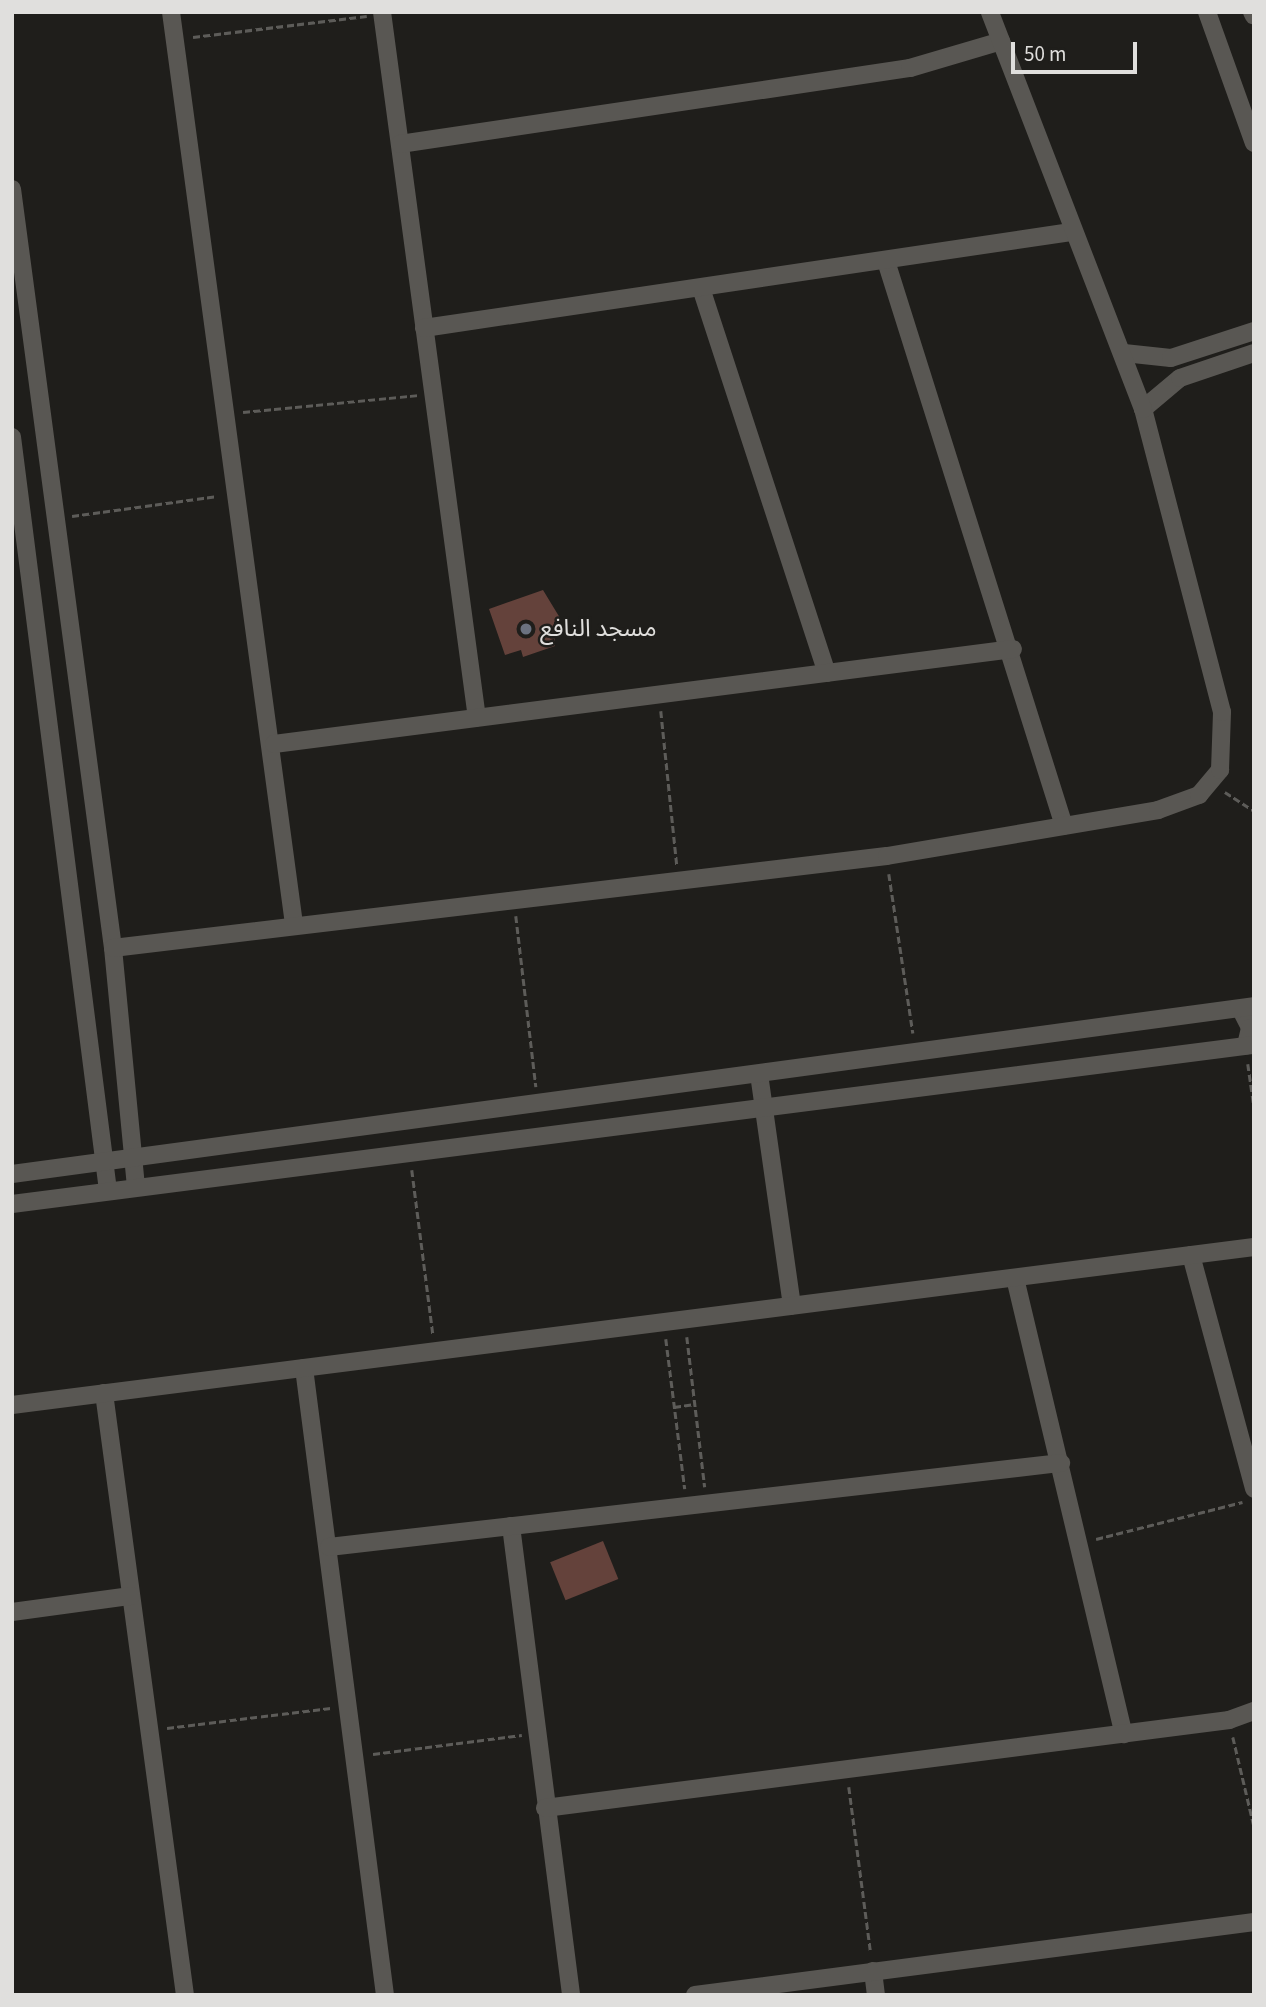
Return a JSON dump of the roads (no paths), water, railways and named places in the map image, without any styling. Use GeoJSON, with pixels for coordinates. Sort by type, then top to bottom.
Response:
{"type":"FeatureCollection","features":[{"type":"Feature","properties":{"kind":"street"},"geometry":{"type":"LineString","coordinates":[[171,12],[274,744],[294,924]]}},
{"type":"Feature","properties":{"kind":"street"},"geometry":{"type":"LineString","coordinates":[[113,948],[294,924],[514,902],[887,856],[1181,805],[1210,783],[1223,755],[1222,712],[1143,410],[1124,353],[1071,232],[990,12]]}},
{"type":"Feature","properties":{"kind":"street"},"geometry":{"type":"LineString","coordinates":[[1207,12],[1254,143]]}},
{"type":"Feature","properties":{"kind":"street"},"geometry":{"type":"LineString","coordinates":[[382,13],[477,718]]}},
{"type":"Feature","properties":{"kind":"street"},"geometry":{"type":"LineString","coordinates":[[400,144],[910,68],[1001,41]]}},
{"type":"Feature","properties":{"kind":"street"},"geometry":{"type":"LineString","coordinates":[[12,189],[19,301],[31,332],[113,948],[136,1187]]}},
{"type":"Feature","properties":{"kind":"street"},"geometry":{"type":"LineString","coordinates":[[424,328],[1071,232]]}},
{"type":"Feature","properties":{"kind":"street"},"geometry":{"type":"LineString","coordinates":[[886,261],[1013,649],[1064,826]]}},
{"type":"Feature","properties":{"kind":"street"},"geometry":{"type":"LineString","coordinates":[[701,288],[827,673]]}},
{"type":"Feature","properties":{"kind":"street"},"geometry":{"type":"LineString","coordinates":[[1124,353],[1171,358],[1254,331]]}},
{"type":"Feature","properties":{"kind":"street"},"geometry":{"type":"LineString","coordinates":[[12,335],[31,332]]}},
{"type":"Feature","properties":{"kind":"street"},"geometry":{"type":"LineString","coordinates":[[1143,410],[1180,378],[1254,353]]}},
{"type":"Feature","properties":{"kind":"street"},"geometry":{"type":"LineString","coordinates":[[12,437],[108,1191]]}},
{"type":"Feature","properties":{"kind":"street"},"geometry":{"type":"LineString","coordinates":[[274,744],[1013,649]]}},
{"type":"Feature","properties":{"kind":"street"},"geometry":{"type":"LineString","coordinates":[[12,1174],[1248,1009],[1250,1046],[764,1104],[12,1204]]}},
{"type":"Feature","properties":{"kind":"street"},"geometry":{"type":"LineString","coordinates":[[759,1074],[792,1306]]}},
{"type":"Feature","properties":{"kind":"street"},"geometry":{"type":"LineString","coordinates":[[12,1405],[1254,1247]]}},
{"type":"Feature","properties":{"kind":"street"},"geometry":{"type":"LineString","coordinates":[[1191,1255],[1254,1489]]}},
{"type":"Feature","properties":{"kind":"street"},"geometry":{"type":"LineString","coordinates":[[1015,1278],[1124,1734]]}},
{"type":"Feature","properties":{"kind":"street"},"geometry":{"type":"LineString","coordinates":[[304,1368],[386,1995]]}},
{"type":"Feature","properties":{"kind":"street"},"geometry":{"type":"LineString","coordinates":[[104,1393],[185,1995]]}},
{"type":"Feature","properties":{"kind":"street"},"geometry":{"type":"LineString","coordinates":[[329,1547],[1061,1463]]}},
{"type":"Feature","properties":{"kind":"street"},"geometry":{"type":"LineString","coordinates":[[511,1526],[571,1995]]}},
{"type":"Feature","properties":{"kind":"street"},"geometry":{"type":"LineString","coordinates":[[12,1612],[131,1596]]}},
{"type":"Feature","properties":{"kind":"street"},"geometry":{"type":"LineString","coordinates":[[545,1808],[1229,1720],[1254,1711]]}},
{"type":"Feature","properties":{"kind":"street"},"geometry":{"type":"LineString","coordinates":[[695,1995],[1254,1922]]}},
{"type":"Feature","properties":{"kind":"street"},"geometry":{"type":"LineString","coordinates":[[873,1971],[876,1995]]}},
{"type":"Feature","properties":{"kind":"place","name":"مسجد النافع"},"geometry":{"type":"Point","coordinates":[526,629]}}]}
